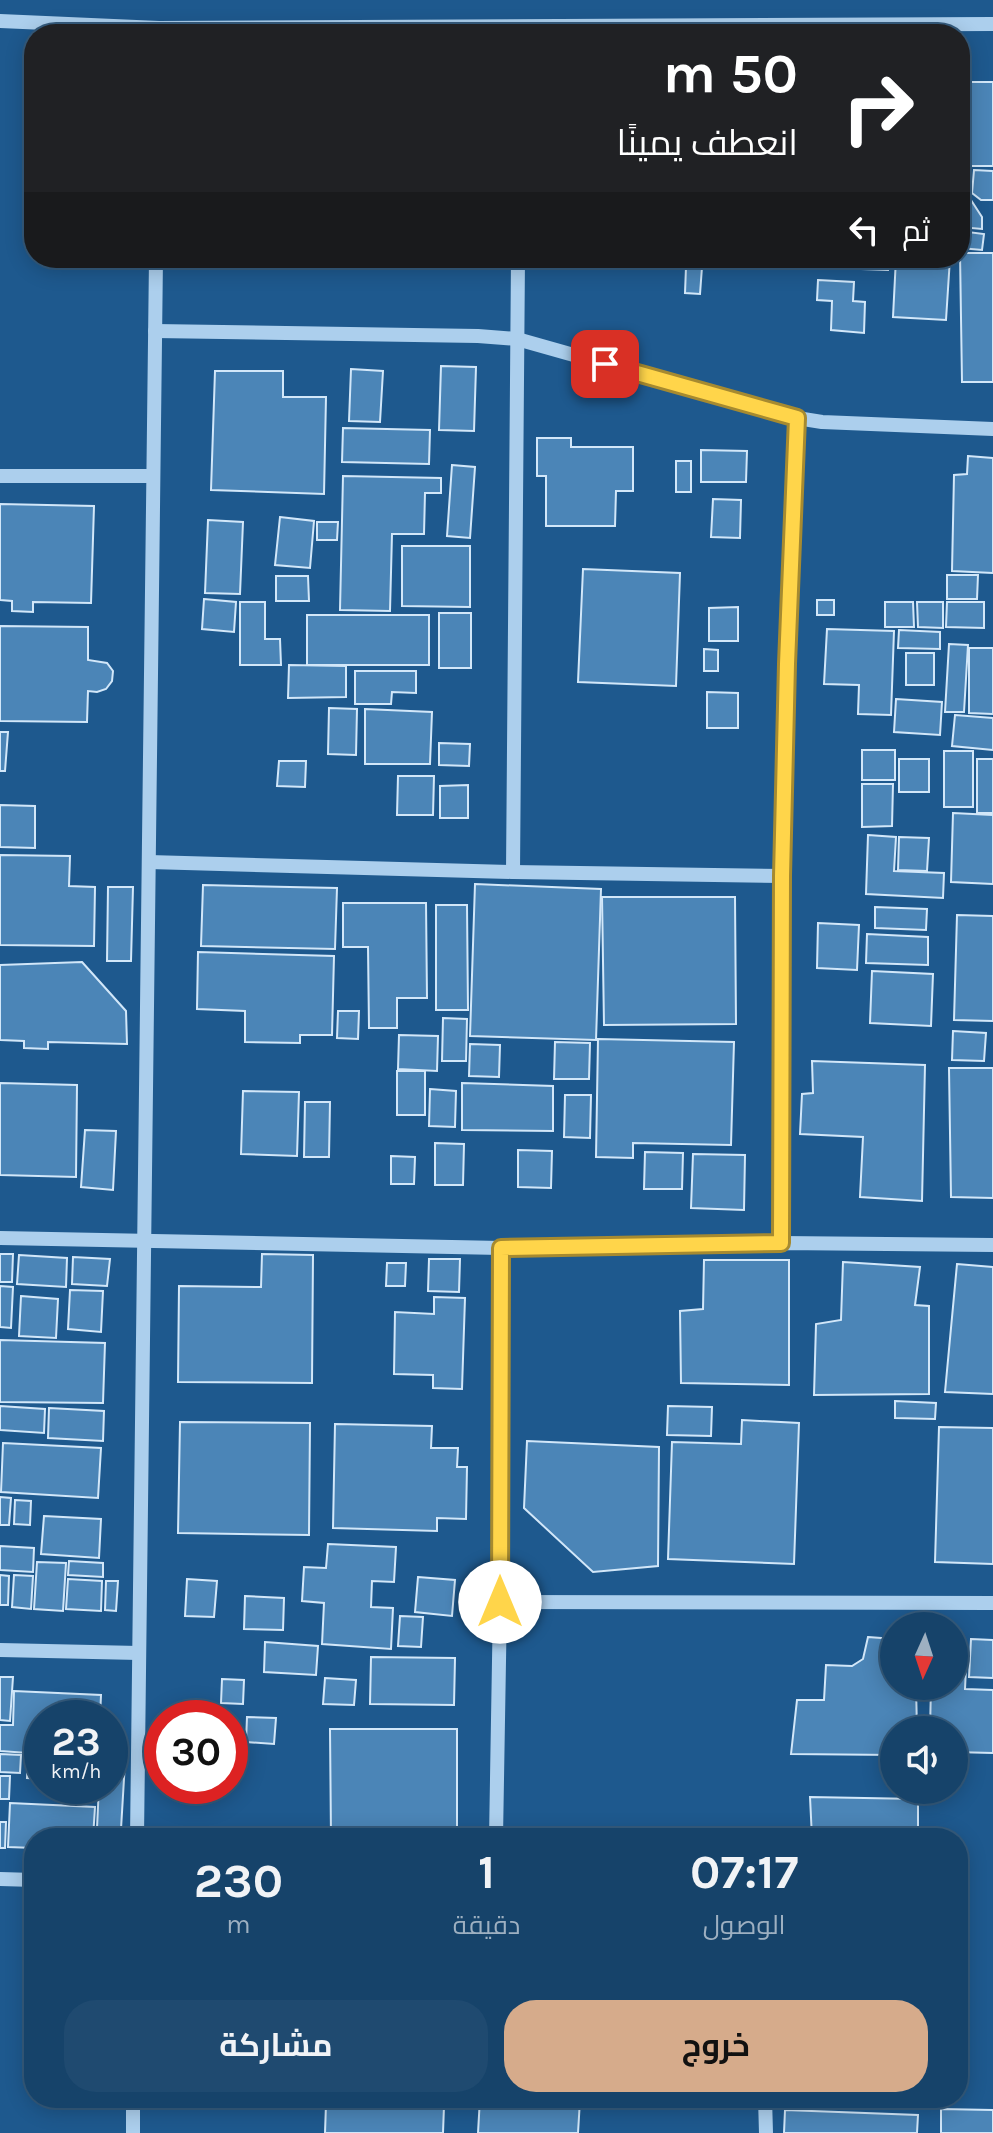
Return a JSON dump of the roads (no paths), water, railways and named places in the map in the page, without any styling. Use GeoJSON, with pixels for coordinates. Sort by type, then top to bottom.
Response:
{"type":"FeatureCollection","features":[{"type":"Feature","properties":{"kind":"street"},"geometry":{"type":"LineString","coordinates":[[0,21],[48,24]]}},
{"type":"Feature","properties":{"kind":"street"},"geometry":{"type":"LineString","coordinates":[[970,24],[993,24]]}},
{"type":"Feature","properties":{"kind":"street"},"geometry":{"type":"LineString","coordinates":[[137,1828],[156,268]]}},
{"type":"Feature","properties":{"kind":"street"},"geometry":{"type":"LineString","coordinates":[[513,872],[518,268]]}},
{"type":"Feature","properties":{"kind":"street"},"geometry":{"type":"LineString","coordinates":[[155,331],[517,339],[797,418],[822,422],[993,429]]}},
{"type":"Feature","properties":{"kind":"street"},"geometry":{"type":"LineString","coordinates":[[781,1243],[782,876],[797,418]]}},
{"type":"Feature","properties":{"kind":"street"},"geometry":{"type":"LineString","coordinates":[[0,476],[153,476]]}},
{"type":"Feature","properties":{"kind":"street"},"geometry":{"type":"LineString","coordinates":[[149,862],[782,876]]}},
{"type":"Feature","properties":{"kind":"street"},"geometry":{"type":"LineString","coordinates":[[0,1238],[501,1248],[781,1243],[993,1245]]}},
{"type":"Feature","properties":{"kind":"street"},"geometry":{"type":"LineString","coordinates":[[496,1828],[501,1248]]}},
{"type":"Feature","properties":{"kind":"street"},"geometry":{"type":"LineString","coordinates":[[500,1602],[993,1603]]}},
{"type":"Feature","properties":{"kind":"street"},"geometry":{"type":"LineString","coordinates":[[0,1650],[139,1653]]}},
{"type":"Feature","properties":{"kind":"street"},"geometry":{"type":"LineString","coordinates":[[0,1879],[24,1880]]}},
{"type":"Feature","properties":{"kind":"street"},"geometry":{"type":"LineString","coordinates":[[133,2108],[133,2133]]}},
{"type":"Feature","properties":{"kind":"street"},"geometry":{"type":"LineString","coordinates":[[765,2108],[766,2133]]}}]}
